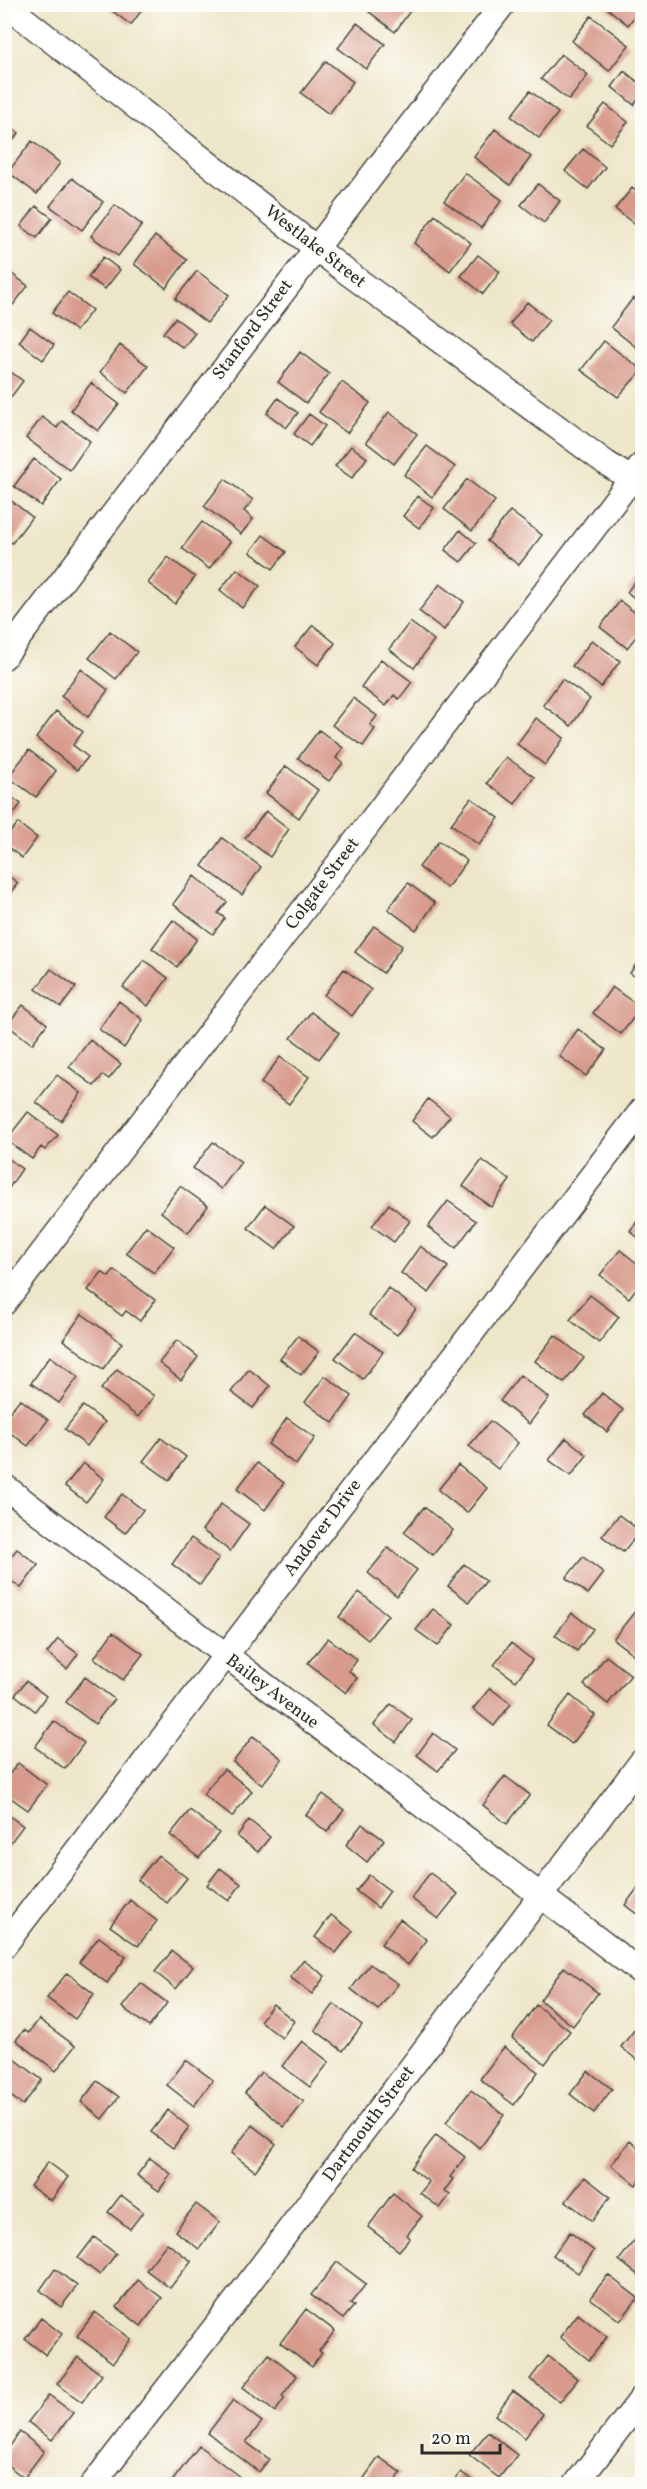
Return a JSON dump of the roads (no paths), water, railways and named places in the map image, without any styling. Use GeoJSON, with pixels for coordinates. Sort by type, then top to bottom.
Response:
{"type":"FeatureCollection","features":[{"type":"Feature","properties":{"kind":"street","name":"Westlake Street"},"geometry":{"type":"LineString","coordinates":[[5,4],[316,248],[639,477]]}},
{"type":"Feature","properties":{"kind":"street","name":"Stanford Street"},"geometry":{"type":"LineString","coordinates":[[4,657],[502,4]]}},
{"type":"Feature","properties":{"kind":"street","name":"Colgate Street"},"geometry":{"type":"LineString","coordinates":[[4,1303],[639,477]]}},
{"type":"Feature","properties":{"kind":"street","name":"Andover Drive"},"geometry":{"type":"LineString","coordinates":[[4,1946],[642,1110]]}},
{"type":"Feature","properties":{"kind":"street","name":"Bailey Avenue"},"geometry":{"type":"LineString","coordinates":[[4,1486],[226,1657],[542,1894],[642,1973]]}},
{"type":"Feature","properties":{"kind":"street","name":"Dartmouth Street"},"geometry":{"type":"LineString","coordinates":[[93,2484],[229,2309],[642,1761]]}},
{"type":"Feature","properties":{"kind":"street"},"geometry":{"type":"LineString","coordinates":[[576,2484],[642,2398]]}}]}
